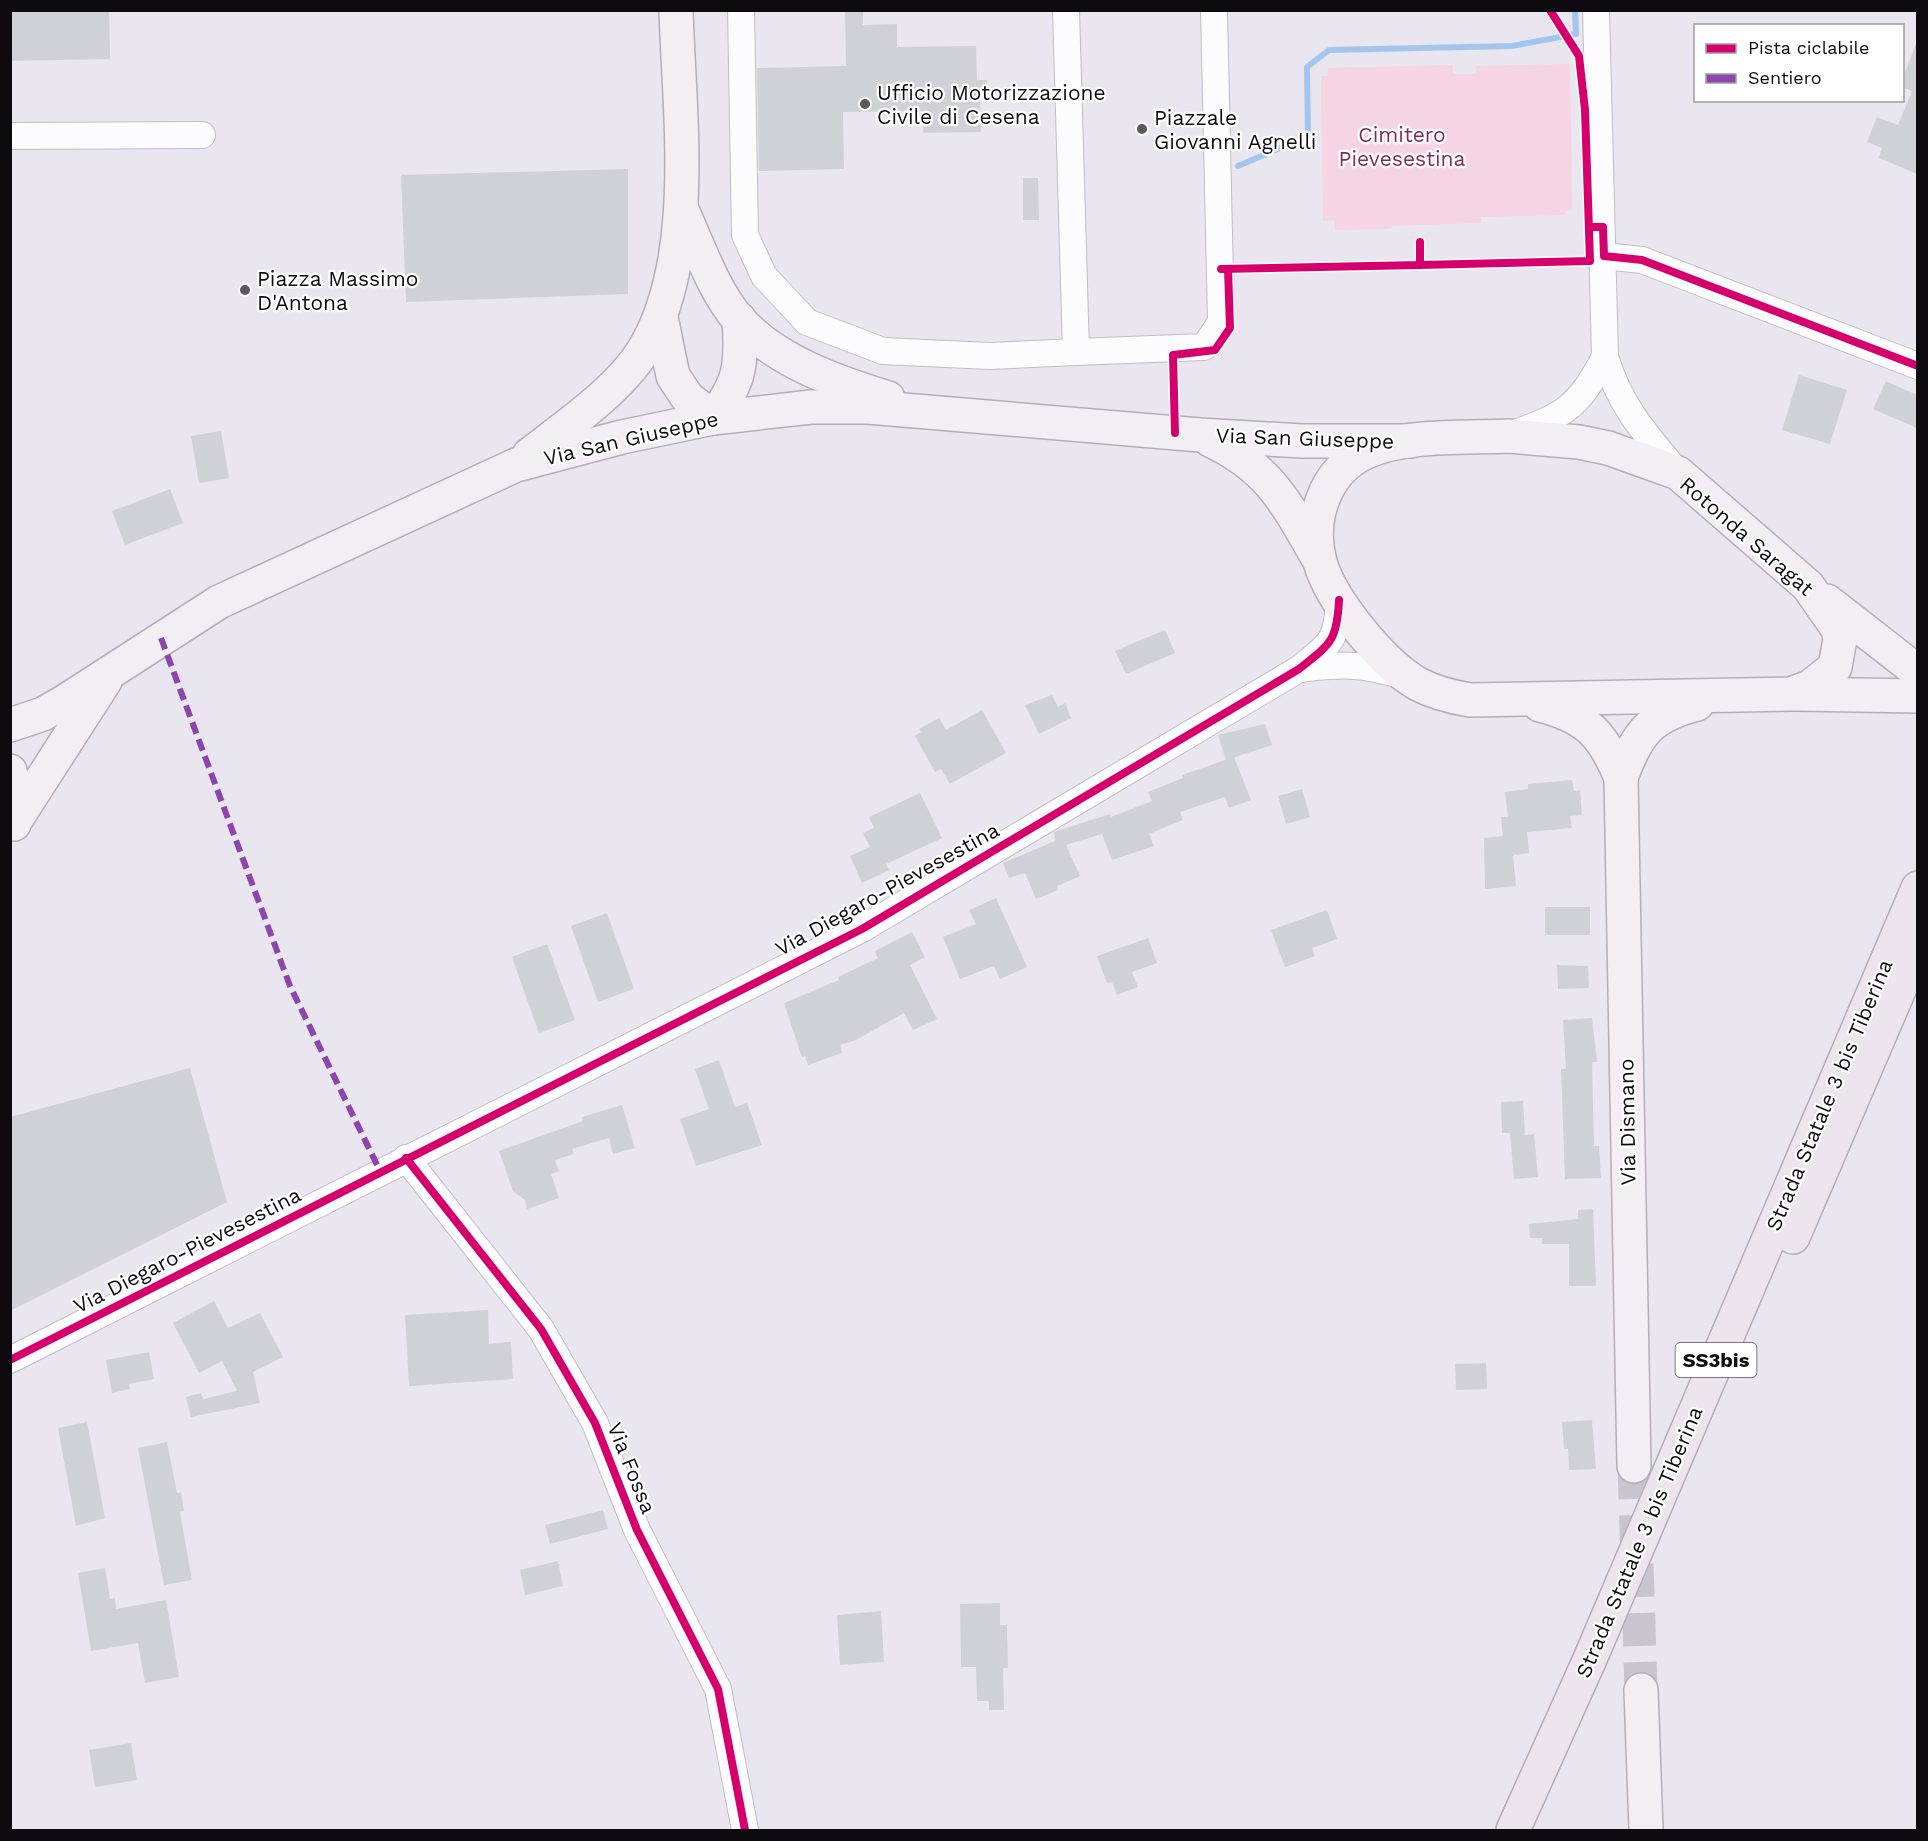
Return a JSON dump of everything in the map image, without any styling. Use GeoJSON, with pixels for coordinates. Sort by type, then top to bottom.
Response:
{"type":"FeatureCollection","features":[{"type":"Feature","properties":{"kind":"highway","name":"Strada Statale 3 bis Tiberina"},"geometry":{"type":"LineString","coordinates":[[1514,1830],[1590,1659],[1917,888]]}},
{"type":"Feature","properties":{"kind":"highway","name":"Strada Statale 3 bis Tiberina"},"geometry":{"type":"LineString","coordinates":[[1536,1830],[1917,946]]}},
{"type":"Feature","properties":{"kind":"main road"},"geometry":{"type":"LineString","coordinates":[[516,465],[608,390],[642,353],[661,317],[674,268],[681,208],[676,10]]}},
{"type":"Feature","properties":{"kind":"main road"},"geometry":{"type":"LineString","coordinates":[[681,208],[721,291],[739,319],[768,344],[808,368],[854,388],[931,411]]}},
{"type":"Feature","properties":{"kind":"main road"},"geometry":{"type":"LineString","coordinates":[[661,317],[673,376],[687,397],[713,418],[736,383],[741,351],[739,319]]}},
{"type":"Feature","properties":{"kind":"main road","name":"Via San Giuseppe"},"geometry":{"type":"LineString","coordinates":[[10,724],[43,714],[219,602],[516,465],[622,437],[713,418],[812,407],[931,411],[1200,435],[1302,441],[1410,441]]}},
{"type":"Feature","properties":{"kind":"main road","name":"Via San Giuseppe"},"geometry":{"type":"LineString","coordinates":[[1200,435],[1232,450],[1256,466],[1282,495],[1320,562]]}},
{"type":"Feature","properties":{"kind":"main road","name":"Rotonda Saragat"},"geometry":{"type":"LineString","coordinates":[[1508,436],[1579,442],[1608,448],[1678,473],[1808,585],[1838,629],[1839,657],[1835,667],[1824,678],[1791,693],[1521,700],[1470,700],[1449,696],[1435,692],[1408,678],[1376,647],[1339,600],[1320,562],[1317,528],[1321,504],[1335,474],[1364,453],[1410,441],[1508,436]]}},
{"type":"Feature","properties":{"kind":"main road"},"geometry":{"type":"LineString","coordinates":[[1808,585],[1917,672]]}},
{"type":"Feature","properties":{"kind":"main road","name":"Via San Giuseppe"},"geometry":{"type":"LineString","coordinates":[[13,828],[111,672]]}},
{"type":"Feature","properties":{"kind":"main road"},"geometry":{"type":"LineString","coordinates":[[1791,693],[1917,696]]}},
{"type":"Feature","properties":{"kind":"main road","name":"Via Dismano"},"geometry":{"type":"LineString","coordinates":[[1634,1466],[1621,778],[1630,752],[1643,732],[1657,719],[1674,710],[1737,694]]}},
{"type":"Feature","properties":{"kind":"main road","name":"Via Dismano"},"geometry":{"type":"LineString","coordinates":[[1521,700],[1559,710],[1586,723],[1611,753],[1621,778]]}},
{"type":"Feature","properties":{"kind":"main road"},"geometry":{"type":"LineString","coordinates":[[10,771],[17,801],[13,828]]}},
{"type":"Feature","properties":{"kind":"main road"},"geometry":{"type":"LineString","coordinates":[[1641,1690],[1646,1830]]}},
{"type":"Feature","properties":{"kind":"street"},"geometry":{"type":"LineString","coordinates":[[741,10],[745,235],[764,276],[807,322],[883,351],[990,356],[1204,347],[1221,322],[1214,10]]}},
{"type":"Feature","properties":{"kind":"street"},"geometry":{"type":"LineString","coordinates":[[1066,10],[1076,352]]}},
{"type":"Feature","properties":{"kind":"street"},"geometry":{"type":"LineString","coordinates":[[1596,10],[1596,227],[1604,255],[1605,357],[1614,386],[1628,412],[1678,473]]}},
{"type":"Feature","properties":{"kind":"street"},"geometry":{"type":"LineString","coordinates":[[10,136],[202,135]]}},
{"type":"Feature","properties":{"kind":"street"},"geometry":{"type":"LineString","coordinates":[[1604,255],[1642,260],[1917,366]]}},
{"type":"Feature","properties":{"kind":"street"},"geometry":{"type":"LineString","coordinates":[[1508,436],[1552,419],[1570,408],[1583,396],[1605,357]]}},
{"type":"Feature","properties":{"kind":"street","name":"Via Diegaro-Pievesestina"},"geometry":{"type":"LineString","coordinates":[[10,1360],[862,928],[1299,669],[1333,639],[1338,624],[1339,600]]}},
{"type":"Feature","properties":{"kind":"street","name":"Via Diegaro-Pievesestina"},"geometry":{"type":"LineString","coordinates":[[1299,669],[1371,666],[1408,678]]}},
{"type":"Feature","properties":{"kind":"street","name":"Via Fossa"},"geometry":{"type":"LineString","coordinates":[[406,1158],[541,1329],[595,1423],[637,1530],[718,1689],[745,1830]]}},
{"type":"Feature","properties":{"kind":"green space","name":"Cimitero Pievesestina"},"geometry":{"type":"Polygon","coordinates":[[[1570,64],[1572,210],[1565,211],[1565,215],[1481,217],[1481,223],[1392,226],[1391,229],[1335,230],[1335,220],[1323,221],[1321,76],[1328,76],[1328,68],[1453,65],[1453,74],[1476,74],[1476,66],[1570,64]]]}},
{"type":"Feature","properties":{"kind":"building"},"geometry":{"type":"Polygon","coordinates":[[[10,10],[109,10],[110,59],[10,61],[10,10]]]}},
{"type":"Feature","properties":{"kind":"building","name":"Ufficio Motorizzazione Civile di Cesena"},"geometry":{"type":"Polygon","coordinates":[[[845,10],[863,10],[863,25],[897,24],[897,47],[976,46],[977,80],[987,80],[987,97],[980,98],[981,132],[923,133],[923,111],[843,112],[844,169],[759,171],[757,68],[846,66],[845,10]]]}},
{"type":"Feature","properties":{"kind":"building"},"geometry":{"type":"Polygon","coordinates":[[[1917,44],[1917,174],[1879,158],[1882,148],[1867,142],[1877,117],[1898,125],[1912,91],[1904,88],[1904,75],[1917,44]]]}},
{"type":"Feature","properties":{"kind":"building"},"geometry":{"type":"Polygon","coordinates":[[[628,169],[628,294],[406,302],[401,175],[628,169]]]}},
{"type":"Feature","properties":{"kind":"building"},"geometry":{"type":"Polygon","coordinates":[[[1023,178],[1038,178],[1039,220],[1023,220],[1023,178]]]}},
{"type":"Feature","properties":{"kind":"building"},"geometry":{"type":"Polygon","coordinates":[[[1799,375],[1847,390],[1830,444],[1782,430],[1799,375]]]}},
{"type":"Feature","properties":{"kind":"building"},"geometry":{"type":"Polygon","coordinates":[[[1886,381],[1917,395],[1917,428],[1873,409],[1886,381]]]}},
{"type":"Feature","properties":{"kind":"building"},"geometry":{"type":"Polygon","coordinates":[[[221,431],[229,478],[199,483],[191,436],[221,431]]]}},
{"type":"Feature","properties":{"kind":"building"},"geometry":{"type":"Polygon","coordinates":[[[170,489],[183,523],[125,545],[112,511],[170,489]]]}},
{"type":"Feature","properties":{"kind":"building"},"geometry":{"type":"Polygon","coordinates":[[[1165,630],[1175,653],[1126,674],[1115,651],[1165,630]]]}},
{"type":"Feature","properties":{"kind":"building"},"geometry":{"type":"Polygon","coordinates":[[[1052,695],[1058,707],[1065,703],[1071,718],[1039,734],[1025,705],[1052,695]]]}},
{"type":"Feature","properties":{"kind":"building"},"geometry":{"type":"Polygon","coordinates":[[[982,710],[1006,753],[950,784],[941,769],[935,772],[915,736],[921,732],[919,729],[939,718],[946,730],[982,710]]]}},
{"type":"Feature","properties":{"kind":"building"},"geometry":{"type":"Polygon","coordinates":[[[1265,724],[1272,745],[1226,760],[1218,735],[1265,724]]]}},
{"type":"Feature","properties":{"kind":"building"},"geometry":{"type":"Polygon","coordinates":[[[1234,757],[1251,800],[1229,808],[1225,797],[1180,812],[1183,820],[1149,834],[1154,846],[1112,860],[1102,834],[1066,845],[1080,876],[1057,886],[1058,890],[1036,899],[1025,873],[1009,878],[1003,863],[1055,841],[1054,832],[1110,814],[1111,817],[1152,801],[1148,792],[1183,778],[1182,775],[1234,757]]]}},
{"type":"Feature","properties":{"kind":"building"},"geometry":{"type":"Polygon","coordinates":[[[1572,780],[1574,791],[1580,790],[1582,815],[1570,816],[1572,828],[1527,832],[1529,853],[1513,855],[1516,886],[1485,889],[1484,838],[1503,836],[1501,817],[1508,817],[1505,792],[1528,789],[1528,784],[1572,780]]]}},
{"type":"Feature","properties":{"kind":"building"},"geometry":{"type":"Polygon","coordinates":[[[1302,789],[1310,817],[1286,824],[1278,796],[1302,789]]]}},
{"type":"Feature","properties":{"kind":"building"},"geometry":{"type":"Polygon","coordinates":[[[920,793],[942,838],[886,864],[889,870],[862,883],[850,856],[870,847],[863,833],[874,828],[869,817],[920,793]]]}},
{"type":"Feature","properties":{"kind":"building"},"geometry":{"type":"Polygon","coordinates":[[[996,898],[1027,967],[1000,979],[994,966],[960,979],[943,937],[976,924],[969,910],[996,898]]]}},
{"type":"Feature","properties":{"kind":"building"},"geometry":{"type":"Polygon","coordinates":[[[1545,907],[1590,907],[1590,935],[1545,935],[1545,907]]]}},
{"type":"Feature","properties":{"kind":"building"},"geometry":{"type":"Polygon","coordinates":[[[1327,910],[1337,939],[1312,948],[1315,956],[1285,967],[1271,930],[1327,910]]]}},
{"type":"Feature","properties":{"kind":"building"},"geometry":{"type":"Polygon","coordinates":[[[607,913],[634,989],[598,1002],[571,926],[607,913]]]}},
{"type":"Feature","properties":{"kind":"building"},"geometry":{"type":"Polygon","coordinates":[[[912,932],[925,957],[910,965],[937,1019],[913,1030],[904,1013],[856,1040],[840,1045],[842,1053],[808,1065],[805,1056],[802,1057],[784,1003],[839,980],[838,977],[878,958],[875,951],[912,932]]]}},
{"type":"Feature","properties":{"kind":"building"},"geometry":{"type":"Polygon","coordinates":[[[1148,938],[1157,963],[1132,972],[1138,987],[1117,995],[1112,982],[1107,983],[1097,956],[1148,938]]]}},
{"type":"Feature","properties":{"kind":"building"},"geometry":{"type":"Polygon","coordinates":[[[547,944],[575,1020],[539,1033],[512,957],[547,944]]]}},
{"type":"Feature","properties":{"kind":"building"},"geometry":{"type":"Polygon","coordinates":[[[1557,965],[1588,966],[1589,988],[1558,989],[1557,965]]]}},
{"type":"Feature","properties":{"kind":"building"},"geometry":{"type":"Polygon","coordinates":[[[1592,1018],[1597,1062],[1592,1062],[1594,1146],[1599,1146],[1601,1178],[1565,1179],[1561,1069],[1566,1069],[1563,1020],[1592,1018]]]}},
{"type":"Feature","properties":{"kind":"building"},"geometry":{"type":"Polygon","coordinates":[[[719,1060],[735,1107],[747,1103],[762,1145],[696,1166],[680,1119],[709,1109],[695,1069],[719,1060]]]}},
{"type":"Feature","properties":{"kind":"building"},"geometry":{"type":"Polygon","coordinates":[[[190,1068],[227,1202],[10,1311],[10,1117],[190,1068]]]}},
{"type":"Feature","properties":{"kind":"building"},"geometry":{"type":"Polygon","coordinates":[[[1523,1101],[1525,1135],[1534,1134],[1538,1177],[1514,1179],[1510,1133],[1502,1133],[1501,1102],[1523,1101]]]}},
{"type":"Feature","properties":{"kind":"building"},"geometry":{"type":"Polygon","coordinates":[[[622,1105],[635,1148],[613,1154],[609,1138],[572,1149],[574,1154],[555,1160],[559,1171],[551,1174],[559,1198],[527,1209],[525,1200],[513,1191],[499,1151],[583,1121],[582,1117],[622,1105]]]}},
{"type":"Feature","properties":{"kind":"building"},"geometry":{"type":"Polygon","coordinates":[[[1593,1209],[1596,1286],[1569,1286],[1569,1244],[1542,1244],[1542,1238],[1530,1238],[1529,1224],[1578,1219],[1578,1210],[1593,1209]]]}},
{"type":"Feature","properties":{"kind":"building"},"geometry":{"type":"Polygon","coordinates":[[[214,1301],[228,1328],[260,1313],[283,1357],[253,1372],[260,1403],[191,1417],[186,1397],[201,1393],[203,1399],[237,1391],[222,1361],[199,1373],[173,1323],[214,1301]]]}},
{"type":"Feature","properties":{"kind":"building"},"geometry":{"type":"Polygon","coordinates":[[[488,1310],[489,1344],[511,1342],[513,1379],[409,1386],[405,1315],[488,1310]]]}},
{"type":"Feature","properties":{"kind":"building"},"geometry":{"type":"Polygon","coordinates":[[[149,1352],[154,1379],[129,1384],[130,1389],[112,1393],[106,1360],[149,1352]]]}},
{"type":"Feature","properties":{"kind":"building"},"geometry":{"type":"Polygon","coordinates":[[[1486,1363],[1487,1389],[1456,1390],[1455,1364],[1486,1363]]]}},
{"type":"Feature","properties":{"kind":"building"},"geometry":{"type":"Polygon","coordinates":[[[1592,1420],[1596,1469],[1569,1470],[1568,1449],[1564,1449],[1562,1422],[1592,1420]]]}},
{"type":"Feature","properties":{"kind":"building"},"geometry":{"type":"Polygon","coordinates":[[[87,1422],[105,1518],[76,1526],[58,1428],[87,1422]]]}},
{"type":"Feature","properties":{"kind":"building"},"geometry":{"type":"Polygon","coordinates":[[[167,1442],[177,1493],[181,1492],[184,1511],[180,1512],[192,1580],[164,1585],[138,1448],[167,1442]]]}},
{"type":"Feature","properties":{"kind":"building"},"geometry":{"type":"Polygon","coordinates":[[[603,1510],[608,1529],[550,1544],[545,1525],[603,1510]]]}},
{"type":"Feature","properties":{"kind":"building"},"geometry":{"type":"Polygon","coordinates":[[[558,1561],[563,1586],[525,1595],[520,1570],[558,1561]]]}},
{"type":"Feature","properties":{"kind":"building"},"geometry":{"type":"Polygon","coordinates":[[[105,1568],[110,1599],[115,1598],[116,1609],[166,1600],[179,1677],[145,1683],[138,1643],[91,1651],[78,1573],[105,1568]]]}},
{"type":"Feature","properties":{"kind":"building"},"geometry":{"type":"Polygon","coordinates":[[[1000,1603],[1000,1625],[1007,1625],[1008,1668],[1003,1668],[1004,1710],[989,1710],[989,1701],[977,1701],[976,1667],[961,1667],[960,1604],[1000,1603]]]}},
{"type":"Feature","properties":{"kind":"building"},"geometry":{"type":"Polygon","coordinates":[[[881,1611],[884,1662],[840,1665],[837,1615],[881,1611]]]}},
{"type":"Feature","properties":{"kind":"building"},"geometry":{"type":"Polygon","coordinates":[[[131,1743],[137,1780],[95,1787],[89,1750],[131,1743]]]}},
{"type":"Feature","properties":{"kind":"waterway"},"geometry":{"type":"LineString","coordinates":[[1238,166],[1308,136],[1307,67],[1329,50],[1512,46],[1576,34],[1575,10]]}},
{"type":"Feature","properties":{"kind":"tunnel"},"geometry":{"type":"LineString","coordinates":[[1634,1466],[1641,1690]]}},
{"type":"Feature","properties":{"kind":"marked path"},"geometry":{"type":"LineString","coordinates":[[161,638],[290,986],[380,1171]]}},
{"type":"Feature","properties":{"kind":"cycle path"},"geometry":{"type":"LineString","coordinates":[[1420,265],[1590,261],[1585,110],[1579,56],[1550,10]]}},
{"type":"Feature","properties":{"kind":"cycle path"},"geometry":{"type":"LineString","coordinates":[[1589,227],[1603,227],[1604,256],[1642,260],[1918,366]]}},
{"type":"Feature","properties":{"kind":"cycle path"},"geometry":{"type":"LineString","coordinates":[[1221,269],[1420,265],[1420,242]]}},
{"type":"Feature","properties":{"kind":"cycle path"},"geometry":{"type":"LineString","coordinates":[[1175,433],[1173,355],[1215,350],[1230,328],[1228,269]]}},
{"type":"Feature","properties":{"kind":"cycle path"},"geometry":{"type":"LineString","coordinates":[[10,1360],[862,929],[1299,669],[1330,641],[1336,625],[1339,600]]}},
{"type":"Feature","properties":{"kind":"cycle path"},"geometry":{"type":"LineString","coordinates":[[406,1158],[541,1329],[595,1423],[637,1530],[718,1689],[745,1830]]}},
{"type":"Feature","properties":{"kind":"place","name":"Ufficio Motorizzazione Civile di Cesena"},"geometry":{"type":"Point","coordinates":[865,104]}},
{"type":"Feature","properties":{"kind":"place","name":"Piazzale Giovanni Agnelli"},"geometry":{"type":"Point","coordinates":[1142,129]}},
{"type":"Feature","properties":{"kind":"place","name":"Piazza Massimo D'Antona"},"geometry":{"type":"Point","coordinates":[245,290]}}]}
